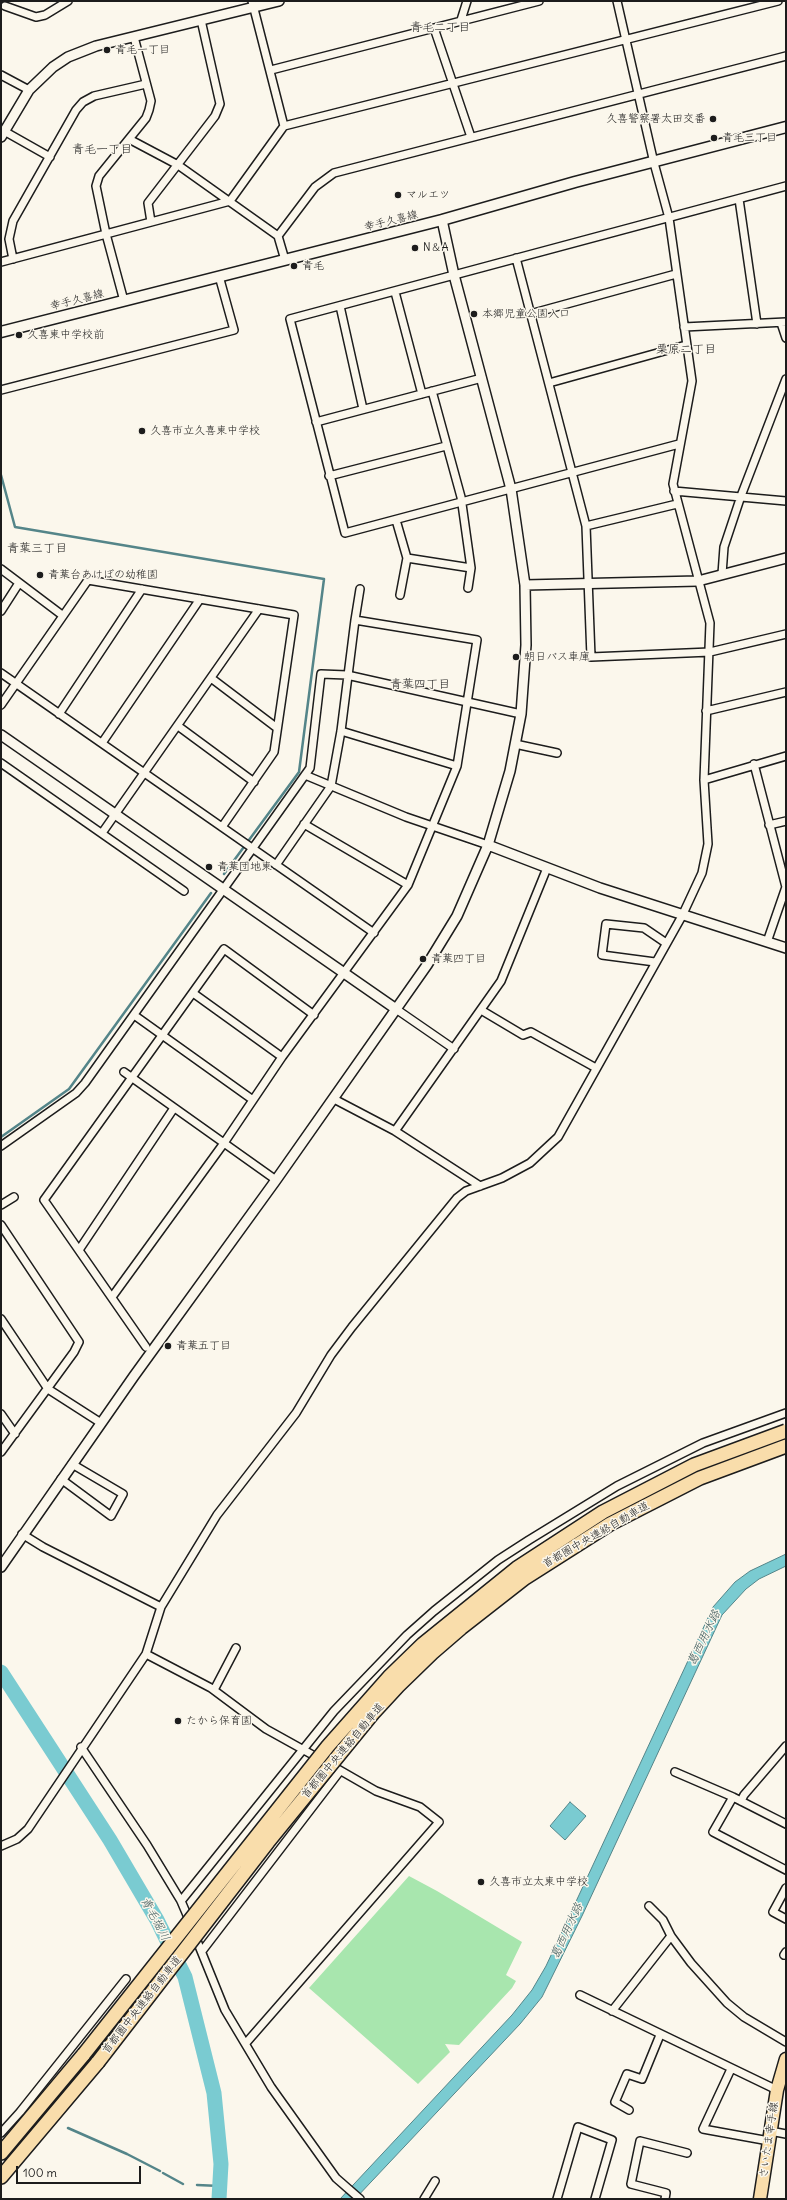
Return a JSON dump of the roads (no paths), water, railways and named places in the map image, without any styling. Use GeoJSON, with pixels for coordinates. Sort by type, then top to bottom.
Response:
{"type":"FeatureCollection","features":[{"type":"Feature","properties":{"kind":"highway","name":"首都圏中央連絡自動車道"},"geometry":{"type":"LineString","coordinates":[[1,2153],[46,2101],[328,1746],[384,1682],[423,1644],[517,1568],[580,1526],[638,1493],[694,1465],[786,1431]]}},
{"type":"Feature","properties":{"kind":"highway","name":"首都圏中央連絡自動車道"},"geometry":{"type":"LineString","coordinates":[[1,2177],[98,2062],[268,1842],[369,1718],[398,1686],[432,1653],[466,1623],[525,1578],[598,1531],[700,1478],[786,1446]]}},
{"type":"Feature","properties":{"kind":"main road","name":"幸手久喜線"},"geometry":{"type":"LineString","coordinates":[[1,332],[442,220],[575,182],[654,163],[786,127]]}},
{"type":"Feature","properties":{"kind":"main road","name":"さいたま幸手線"},"geometry":{"type":"LineString","coordinates":[[760,2199],[777,2090],[786,2059]]}},
{"type":"Feature","properties":{"kind":"street"},"geometry":{"type":"LineString","coordinates":[[5,6],[36,17],[45,15],[68,1]]}},
{"type":"Feature","properties":{"kind":"street"},"geometry":{"type":"LineString","coordinates":[[50,157],[3,134],[29,90],[53,67],[68,57],[96,46],[201,20],[253,4],[279,1]]}},
{"type":"Feature","properties":{"kind":"street"},"geometry":{"type":"LineString","coordinates":[[461,20],[467,1]]}},
{"type":"Feature","properties":{"kind":"street"},"geometry":{"type":"LineString","coordinates":[[271,70],[539,1]]}},
{"type":"Feature","properties":{"kind":"street"},"geometry":{"type":"LineString","coordinates":[[1,1846],[24,1833],[80,1748],[146,1654],[161,1607],[217,1515],[296,1414],[331,1355],[457,1198],[480,1186],[502,1178],[530,1163],[558,1137],[682,916],[702,873],[708,844],[704,780],[710,623],[677,504],[673,484],[679,444],[692,381],[669,218],[638,95],[618,1]]}},
{"type":"Feature","properties":{"kind":"street"},"geometry":{"type":"LineString","coordinates":[[1,262],[230,202],[284,126],[778,1]]}},
{"type":"Feature","properties":{"kind":"street"},"geometry":{"type":"LineString","coordinates":[[253,4],[284,126]]}},
{"type":"Feature","properties":{"kind":"street"},"geometry":{"type":"LineString","coordinates":[[152,222],[148,203],[215,116],[220,104],[201,20]]}},
{"type":"Feature","properties":{"kind":"street"},"geometry":{"type":"LineString","coordinates":[[434,28],[471,138]]}},
{"type":"Feature","properties":{"kind":"street"},"geometry":{"type":"LineString","coordinates":[[124,301],[106,234],[96,186],[99,176],[146,118],[149,110],[151,101],[134,37]]}},
{"type":"Feature","properties":{"kind":"street"},"geometry":{"type":"LineString","coordinates":[[278,236],[315,186],[328,176],[786,56]]}},
{"type":"Feature","properties":{"kind":"street"},"geometry":{"type":"LineString","coordinates":[[1,75],[29,90]]}},
{"type":"Feature","properties":{"kind":"street"},"geometry":{"type":"LineString","coordinates":[[14,259],[9,239],[13,221],[76,110],[83,102],[94,96],[146,84]]}},
{"type":"Feature","properties":{"kind":"street"},"geometry":{"type":"LineString","coordinates":[[129,139],[178,165],[278,236],[285,260]]}},
{"type":"Feature","properties":{"kind":"street"},"geometry":{"type":"LineString","coordinates":[[679,444],[345,533],[329,476],[290,319],[786,186]]}},
{"type":"Feature","properties":{"kind":"street"},"geometry":{"type":"LineString","coordinates":[[739,199],[757,324]]}},
{"type":"Feature","properties":{"kind":"street"},"geometry":{"type":"LineString","coordinates":[[1,1567],[22,1534],[334,1099],[427,966],[457,916],[488,845],[504,793],[521,714],[526,645],[525,586],[511,490],[454,275],[442,220]]}},
{"type":"Feature","properties":{"kind":"street"},"geometry":{"type":"LineString","coordinates":[[516,258],[586,526],[591,657],[710,652],[786,634]]}},
{"type":"Feature","properties":{"kind":"street"},"geometry":{"type":"LineString","coordinates":[[530,314],[676,274]]}},
{"type":"Feature","properties":{"kind":"street"},"geometry":{"type":"LineString","coordinates":[[1,390],[234,330],[219,276]]}},
{"type":"Feature","properties":{"kind":"street"},"geometry":{"type":"LineString","coordinates":[[395,292],[422,394]]}},
{"type":"Feature","properties":{"kind":"street"},"geometry":{"type":"LineString","coordinates":[[340,306],[364,409]]}},
{"type":"Feature","properties":{"kind":"street"},"geometry":{"type":"LineString","coordinates":[[684,327],[784,322],[786,338]]}},
{"type":"Feature","properties":{"kind":"street"},"geometry":{"type":"LineString","coordinates":[[549,383],[686,345]]}},
{"type":"Feature","properties":{"kind":"street"},"geometry":{"type":"LineString","coordinates":[[316,422],[482,378]]}},
{"type":"Feature","properties":{"kind":"street"},"geometry":{"type":"LineString","coordinates":[[722,574],[724,547],[741,496],[783,396],[786,379]]}},
{"type":"Feature","properties":{"kind":"street"},"geometry":{"type":"LineString","coordinates":[[432,391],[462,502],[471,568],[468,588]]}},
{"type":"Feature","properties":{"kind":"street"},"geometry":{"type":"LineString","coordinates":[[329,476],[446,446]]}},
{"type":"Feature","properties":{"kind":"street"},"geometry":{"type":"LineString","coordinates":[[674,491],[786,501]]}},
{"type":"Feature","properties":{"kind":"street"},"geometry":{"type":"LineString","coordinates":[[586,526],[677,504]]}},
{"type":"Feature","properties":{"kind":"street"},"geometry":{"type":"LineString","coordinates":[[396,520],[407,558],[400,596]]}},
{"type":"Feature","properties":{"kind":"street"},"geometry":{"type":"LineString","coordinates":[[407,558],[471,568]]}},
{"type":"Feature","properties":{"kind":"street"},"geometry":{"type":"LineString","coordinates":[[525,586],[698,581],[786,558]]}},
{"type":"Feature","properties":{"kind":"street"},"geometry":{"type":"LineString","coordinates":[[1,569],[62,615]]}},
{"type":"Feature","properties":{"kind":"street"},"geometry":{"type":"LineString","coordinates":[[1,705],[62,615],[88,580],[294,615],[274,752],[222,827]]}},
{"type":"Feature","properties":{"kind":"street"},"geometry":{"type":"LineString","coordinates":[[1,611],[19,583]]}},
{"type":"Feature","properties":{"kind":"street"},"geometry":{"type":"LineString","coordinates":[[59,714],[142,589]]}},
{"type":"Feature","properties":{"kind":"street"},"geometry":{"type":"LineString","coordinates":[[276,865],[331,786],[341,731],[347,675],[360,589]]}},
{"type":"Feature","properties":{"kind":"street"},"geometry":{"type":"LineString","coordinates":[[102,743],[200,599]]}},
{"type":"Feature","properties":{"kind":"street"},"geometry":{"type":"LineString","coordinates":[[102,833],[259,609]]}},
{"type":"Feature","properties":{"kind":"street"},"geometry":{"type":"LineString","coordinates":[[112,1297],[224,1143],[282,1057],[345,974],[408,885],[434,826],[457,766],[477,640],[355,620]]}},
{"type":"Feature","properties":{"kind":"street"},"geometry":{"type":"LineString","coordinates":[[1,673],[374,933]]}},
{"type":"Feature","properties":{"kind":"street"},"geometry":{"type":"LineString","coordinates":[[1,1146],[76,1093],[134,1015],[310,768],[321,674],[347,675],[521,714]]}},
{"type":"Feature","properties":{"kind":"street"},"geometry":{"type":"LineString","coordinates":[[211,678],[277,728]]}},
{"type":"Feature","properties":{"kind":"street"},"geometry":{"type":"LineString","coordinates":[[706,711],[786,692]]}},
{"type":"Feature","properties":{"kind":"street"},"geometry":{"type":"LineString","coordinates":[[178,726],[254,782]]}},
{"type":"Feature","properties":{"kind":"street"},"geometry":{"type":"LineString","coordinates":[[341,731],[457,766]]}},
{"type":"Feature","properties":{"kind":"street"},"geometry":{"type":"LineString","coordinates":[[1,735],[454,1049]]}},
{"type":"Feature","properties":{"kind":"street"},"geometry":{"type":"LineString","coordinates":[[515,744],[558,753]]}},
{"type":"Feature","properties":{"kind":"street"},"geometry":{"type":"LineString","coordinates":[[704,780],[754,764],[786,756]]}},
{"type":"Feature","properties":{"kind":"street"},"geometry":{"type":"LineString","coordinates":[[1,763],[184,892]]}},
{"type":"Feature","properties":{"kind":"street"},"geometry":{"type":"LineString","coordinates":[[754,764],[786,887],[768,942]]}},
{"type":"Feature","properties":{"kind":"street"},"geometry":{"type":"LineString","coordinates":[[305,775],[406,817],[488,845],[547,868],[682,916],[786,948]]}},
{"type":"Feature","properties":{"kind":"street"},"geometry":{"type":"LineString","coordinates":[[770,825],[786,821]]}},
{"type":"Feature","properties":{"kind":"street"},"geometry":{"type":"LineString","coordinates":[[304,824],[408,885]]}},
{"type":"Feature","properties":{"kind":"street"},"geometry":{"type":"LineString","coordinates":[[395,1131],[482,1010],[501,981],[547,868]]}},
{"type":"Feature","properties":{"kind":"street"},"geometry":{"type":"LineString","coordinates":[[655,962],[602,955],[606,924],[644,928],[666,943]]}},
{"type":"Feature","properties":{"kind":"street"},"geometry":{"type":"LineString","coordinates":[[146,1347],[44,1200],[224,949],[314,1015]]}},
{"type":"Feature","properties":{"kind":"street"},"geometry":{"type":"LineString","coordinates":[[193,993],[282,1057]]}},
{"type":"Feature","properties":{"kind":"street"},"geometry":{"type":"LineString","coordinates":[[482,1010],[523,1035],[531,1032],[596,1068]]}},
{"type":"Feature","properties":{"kind":"street"},"geometry":{"type":"LineString","coordinates":[[134,1015],[253,1100]]}},
{"type":"Feature","properties":{"kind":"street"},"geometry":{"type":"LineString","coordinates":[[124,1072],[276,1180]]}},
{"type":"Feature","properties":{"kind":"street"},"geometry":{"type":"LineString","coordinates":[[334,1099],[395,1131],[480,1186]]}},
{"type":"Feature","properties":{"kind":"street"},"geometry":{"type":"LineString","coordinates":[[79,1250],[174,1108]]}},
{"type":"Feature","properties":{"kind":"street"},"geometry":{"type":"LineString","coordinates":[[1,1205],[14,1196]]}},
{"type":"Feature","properties":{"kind":"street"},"geometry":{"type":"LineString","coordinates":[[1,1225],[79,1342],[48,1389],[1,1452]]}},
{"type":"Feature","properties":{"kind":"street"},"geometry":{"type":"LineString","coordinates":[[1,1319],[48,1389],[101,1423]]}},
{"type":"Feature","properties":{"kind":"street"},"geometry":{"type":"LineString","coordinates":[[181,1902],[302,1749],[334,1711],[407,1635],[498,1560],[559,1519],[675,1455],[703,1443],[786,1413]]}},
{"type":"Feature","properties":{"kind":"street"},"geometry":{"type":"LineString","coordinates":[[1,1414],[15,1434]]}},
{"type":"Feature","properties":{"kind":"street"},"geometry":{"type":"LineString","coordinates":[[61,1479],[111,1516],[123,1494],[72,1464]]}},
{"type":"Feature","properties":{"kind":"street"},"geometry":{"type":"LineString","coordinates":[[22,1534],[43,1547],[161,1607]]}},
{"type":"Feature","properties":{"kind":"street"},"geometry":{"type":"LineString","coordinates":[[214,1690],[236,1648]]}},
{"type":"Feature","properties":{"kind":"street"},"geometry":{"type":"LineString","coordinates":[[146,1654],[214,1690],[266,1729],[376,1791],[420,1807],[439,1822],[246,2043]]}},
{"type":"Feature","properties":{"kind":"street"},"geometry":{"type":"LineString","coordinates":[[741,1801],[744,1795],[786,1746]]}},
{"type":"Feature","properties":{"kind":"street"},"geometry":{"type":"LineString","coordinates":[[80,1748],[147,1845],[181,1902],[225,2010],[272,2087],[336,2178],[360,2199]]}},
{"type":"Feature","properties":{"kind":"street"},"geometry":{"type":"LineString","coordinates":[[202,1951],[340,1771]]}},
{"type":"Feature","properties":{"kind":"street"},"geometry":{"type":"LineString","coordinates":[[675,1772],[733,1797],[786,1824]]}},
{"type":"Feature","properties":{"kind":"street"},"geometry":{"type":"LineString","coordinates":[[733,1797],[713,1832],[786,1870]]}},
{"type":"Feature","properties":{"kind":"street"},"geometry":{"type":"LineString","coordinates":[[786,1888],[773,1912],[786,1919]]}},
{"type":"Feature","properties":{"kind":"street"},"geometry":{"type":"LineString","coordinates":[[649,1906],[663,1920],[671,1936],[691,1963],[727,2003],[744,2017],[786,2042]]}},
{"type":"Feature","properties":{"kind":"street"},"geometry":{"type":"LineString","coordinates":[[612,2011],[671,1936]]}},
{"type":"Feature","properties":{"kind":"street"},"geometry":{"type":"LineString","coordinates":[[1,2133],[25,2106],[126,1980]]}},
{"type":"Feature","properties":{"kind":"street"},"geometry":{"type":"LineString","coordinates":[[580,1995],[660,2035],[777,2090]]}},
{"type":"Feature","properties":{"kind":"street"},"geometry":{"type":"LineString","coordinates":[[629,2110],[615,2102],[627,2074],[642,2079],[660,2035]]}},
{"type":"Feature","properties":{"kind":"street"},"geometry":{"type":"LineString","coordinates":[[731,2069],[703,2129],[769,2136],[786,2134]]}},
{"type":"Feature","properties":{"kind":"street"},"geometry":{"type":"LineString","coordinates":[[556,2199],[578,2127],[612,2140],[595,2199]]}},
{"type":"Feature","properties":{"kind":"street"},"geometry":{"type":"LineString","coordinates":[[665,2199],[666,2193],[631,2184],[640,2141],[687,2153]]}},
{"type":"Feature","properties":{"kind":"street"},"geometry":{"type":"LineString","coordinates":[[424,2199],[436,2182]]}},
{"type":"Feature","properties":{"kind":"water","name":"葛西用水路"},"geometry":{"type":"Polygon","coordinates":[[[786,1554],[786,1566],[759,1579],[746,1589],[722,1615],[582,1916],[542,1997],[520,2024],[355,2199],[340,2199],[512,2015],[532,1990],[546,1966],[713,1607],[735,1582],[750,1571],[786,1554]]]}},
{"type":"Feature","properties":{"kind":"water"},"geometry":{"type":"Polygon","coordinates":[[[570,1802],[586,1816],[565,1840],[550,1826],[570,1802]]]}},
{"type":"Feature","properties":{"kind":"waterway"},"geometry":{"type":"LineString","coordinates":[[1,475],[15,527],[324,579],[299,772],[224,874]]}},
{"type":"Feature","properties":{"kind":"waterway"},"geometry":{"type":"LineString","coordinates":[[1,1137],[69,1089],[211,893]]}},
{"type":"Feature","properties":{"kind":"waterway","name":"青毛堀川"},"geometry":{"type":"LineString","coordinates":[[1,1672],[110,1840],[157,1920],[185,1977],[214,2093],[221,2164],[219,2199]]}},
{"type":"Feature","properties":{"kind":"waterway"},"geometry":{"type":"LineString","coordinates":[[68,2128],[127,2154],[160,2171]]}},
{"type":"Feature","properties":{"kind":"waterway"},"geometry":{"type":"LineString","coordinates":[[163,2173],[183,2184]]}},
{"type":"Feature","properties":{"kind":"waterway"},"geometry":{"type":"LineString","coordinates":[[197,2185],[220,2186]]}},
{"type":"Feature","properties":{"kind":"place","name":"青毛一丁目"},"geometry":{"type":"Point","coordinates":[107,50]}},
{"type":"Feature","properties":{"kind":"place","name":"久喜警察署太田交番"},"geometry":{"type":"Point","coordinates":[713,119]}},
{"type":"Feature","properties":{"kind":"place","name":"青毛三丁目"},"geometry":{"type":"Point","coordinates":[714,138]}},
{"type":"Feature","properties":{"kind":"place","name":"マルエツ"},"geometry":{"type":"Point","coordinates":[398,195]}},
{"type":"Feature","properties":{"kind":"place","name":"N＆A"},"geometry":{"type":"Point","coordinates":[415,248]}},
{"type":"Feature","properties":{"kind":"place","name":"青毛"},"geometry":{"type":"Point","coordinates":[294,266]}},
{"type":"Feature","properties":{"kind":"place","name":"本郷児童公園入口"},"geometry":{"type":"Point","coordinates":[474,314]}},
{"type":"Feature","properties":{"kind":"place","name":"久喜東中学校前"},"geometry":{"type":"Point","coordinates":[19,335]}},
{"type":"Feature","properties":{"kind":"place","name":"久喜市立久喜東中学校"},"geometry":{"type":"Point","coordinates":[142,431]}},
{"type":"Feature","properties":{"kind":"place","name":"青葉台あけぼの幼稚園"},"geometry":{"type":"Point","coordinates":[40,575]}},
{"type":"Feature","properties":{"kind":"place","name":"朝日バス車庫"},"geometry":{"type":"Point","coordinates":[516,657]}},
{"type":"Feature","properties":{"kind":"place","name":"青葉団地東"},"geometry":{"type":"Point","coordinates":[209,867]}},
{"type":"Feature","properties":{"kind":"place","name":"青葉四丁目"},"geometry":{"type":"Point","coordinates":[423,959]}},
{"type":"Feature","properties":{"kind":"place","name":"青葉五丁目"},"geometry":{"type":"Point","coordinates":[168,1346]}},
{"type":"Feature","properties":{"kind":"place","name":"たから保育園"},"geometry":{"type":"Point","coordinates":[178,1721]}},
{"type":"Feature","properties":{"kind":"place","name":"久喜市立太東中学校"},"geometry":{"type":"Point","coordinates":[481,1882]}},
{"type":"Feature","properties":{"kind":"district","name":"青毛二丁目"},"geometry":{"type":"Point","coordinates":[440,28]}},
{"type":"Feature","properties":{"kind":"district","name":"青毛一丁目"},"geometry":{"type":"Point","coordinates":[102,150]}},
{"type":"Feature","properties":{"kind":"district","name":"栗原二丁目"},"geometry":{"type":"Point","coordinates":[686,350]}},
{"type":"Feature","properties":{"kind":"district","name":"青葉三丁目"},"geometry":{"type":"Point","coordinates":[37,549]}},
{"type":"Feature","properties":{"kind":"district","name":"青葉四丁目"},"geometry":{"type":"Point","coordinates":[420,685]}}]}
